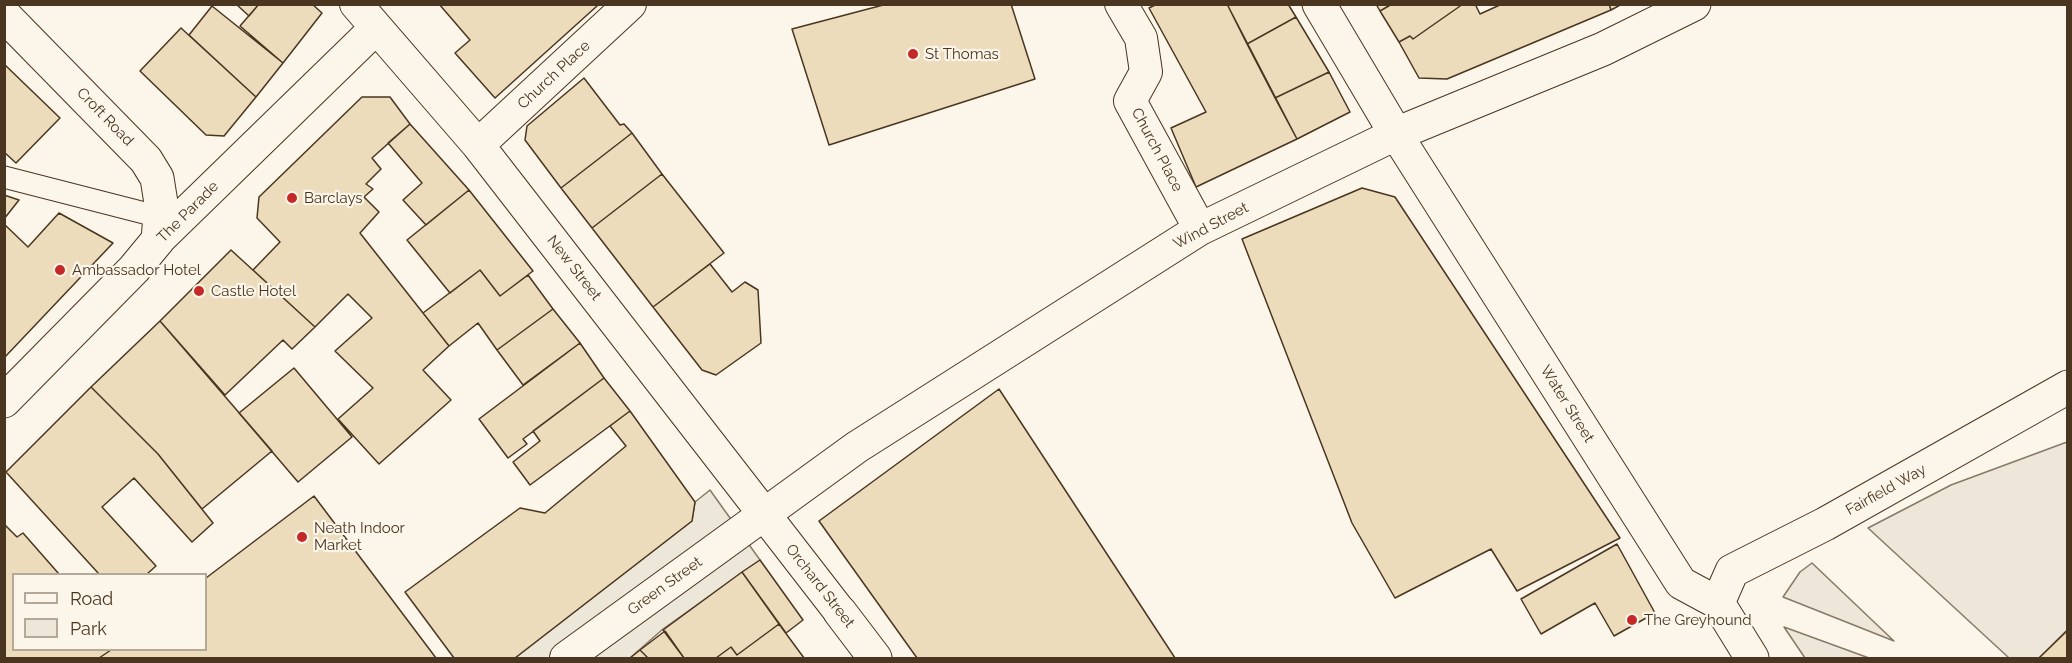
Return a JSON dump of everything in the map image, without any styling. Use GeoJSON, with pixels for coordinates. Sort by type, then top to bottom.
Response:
{"type":"FeatureCollection","features":[{"type":"Feature","properties":{"kind":"street","name":"New Street"},"geometry":{"type":"LineString","coordinates":[[356,4],[478,145],[764,513]]}},
{"type":"Feature","properties":{"kind":"street","name":"Church Place"},"geometry":{"type":"LineString","coordinates":[[478,145],[630,4]]}},
{"type":"Feature","properties":{"kind":"street","name":"Church Place"},"geometry":{"type":"LineString","coordinates":[[1121,4],[1141,38],[1146,72],[1130,101],[1200,230]]}},
{"type":"Feature","properties":{"kind":"street"},"geometry":{"type":"LineString","coordinates":[[1319,4],[1396,134]]}},
{"type":"Feature","properties":{"kind":"street","name":"Wind Street"},"geometry":{"type":"LineString","coordinates":[[764,513],[858,447],[1200,230],[1396,134],[1603,50],[1694,4]]}},
{"type":"Feature","properties":{"kind":"street","name":"Croft Road"},"geometry":{"type":"LineString","coordinates":[[4,15],[146,160],[157,178],[161,203],[159,229]]}},
{"type":"Feature","properties":{"kind":"street","name":"The Parade"},"geometry":{"type":"LineString","coordinates":[[4,400],[134,269],[159,229],[376,28]]}},
{"type":"Feature","properties":{"kind":"street","name":"Water Street"},"geometry":{"type":"LineString","coordinates":[[1396,134],[1681,583],[1718,603],[1752,658]]}},
{"type":"Feature","properties":{"kind":"street","name":"Fairfield Way"},"geometry":{"type":"LineString","coordinates":[[1718,603],[1732,571],[1825,524],[2067,387]]}},
{"type":"Feature","properties":{"kind":"street","name":"Orchard Street"},"geometry":{"type":"LineString","coordinates":[[764,513],[875,658]]}},
{"type":"Feature","properties":{"kind":"street","name":"Green Street"},"geometry":{"type":"LineString","coordinates":[[566,658],[764,513]]}},
{"type":"Feature","properties":{"kind":"lane"},"geometry":{"type":"LineString","coordinates":[[4,177],[159,229]]}},
{"type":"Feature","properties":{"kind":"green space"},"geometry":{"type":"Polygon","coordinates":[[[2067,442],[2067,630],[2039,658],[2009,658],[1868,528],[1951,485],[2067,442]]]}},
{"type":"Feature","properties":{"kind":"green space"},"geometry":{"type":"Polygon","coordinates":[[[1812,563],[1894,641],[1783,597],[1800,572],[1812,563]]]}},
{"type":"Feature","properties":{"kind":"green space"},"geometry":{"type":"Polygon","coordinates":[[[1784,627],[1869,658],[1805,658],[1784,627]]]}},
{"type":"Feature","properties":{"kind":"shaded area"},"geometry":{"type":"Polygon","coordinates":[[[710,490],[760,560],[663,629],[630,658],[515,658],[692,521],[695,502],[710,490]]]}},
{"type":"Feature","properties":{"kind":"building"},"geometry":{"type":"Polygon","coordinates":[[[236,4],[259,4],[249,16],[236,4]]]}},
{"type":"Feature","properties":{"kind":"building"},"geometry":{"type":"Polygon","coordinates":[[[259,4],[312,4],[322,13],[283,63],[240,26],[259,4]]]}},
{"type":"Feature","properties":{"kind":"building"},"geometry":{"type":"Polygon","coordinates":[[[439,4],[596,4],[597,6],[495,98],[455,53],[470,40],[439,4]]]}},
{"type":"Feature","properties":{"kind":"building","name":"St Thomas"},"geometry":{"type":"Polygon","coordinates":[[[887,4],[1011,4],[1035,79],[829,145],[792,29],[887,4]]]}},
{"type":"Feature","properties":{"kind":"building"},"geometry":{"type":"Polygon","coordinates":[[[1157,4],[1227,4],[1297,139],[1196,187],[1171,128],[1206,112],[1149,8],[1157,4]]]}},
{"type":"Feature","properties":{"kind":"building"},"geometry":{"type":"Polygon","coordinates":[[[1227,4],[1288,4],[1296,17],[1247,44],[1227,4]]]}},
{"type":"Feature","properties":{"kind":"building"},"geometry":{"type":"Polygon","coordinates":[[[1376,4],[1392,4],[1380,11],[1376,4]]]}},
{"type":"Feature","properties":{"kind":"building"},"geometry":{"type":"Polygon","coordinates":[[[1392,4],[1463,4],[1413,39],[1410,36],[1399,42],[1380,11],[1392,4]]]}},
{"type":"Feature","properties":{"kind":"building"},"geometry":{"type":"Polygon","coordinates":[[[1463,4],[1475,4],[1480,14],[1502,4],[1609,4],[1611,10],[1447,79],[1419,78],[1399,42],[1410,36],[1413,39],[1463,4]]]}},
{"type":"Feature","properties":{"kind":"building"},"geometry":{"type":"Polygon","coordinates":[[[1609,4],[1622,4],[1611,10],[1609,4]]]}},
{"type":"Feature","properties":{"kind":"building"},"geometry":{"type":"Polygon","coordinates":[[[212,6],[283,63],[256,97],[189,35],[212,6]]]}},
{"type":"Feature","properties":{"kind":"building"},"geometry":{"type":"Polygon","coordinates":[[[1296,17],[1329,72],[1275,98],[1247,44],[1296,17]]]}},
{"type":"Feature","properties":{"kind":"building"},"geometry":{"type":"Polygon","coordinates":[[[181,28],[256,97],[224,136],[206,135],[140,71],[181,28]]]}},
{"type":"Feature","properties":{"kind":"building"},"geometry":{"type":"Polygon","coordinates":[[[4,64],[60,118],[16,163],[4,152],[4,64]]]}},
{"type":"Feature","properties":{"kind":"building"},"geometry":{"type":"Polygon","coordinates":[[[1329,72],[1350,112],[1297,139],[1275,98],[1329,72]]]}},
{"type":"Feature","properties":{"kind":"building"},"geometry":{"type":"Polygon","coordinates":[[[584,78],[620,125],[624,124],[632,133],[561,188],[525,140],[527,126],[584,78]]]}},
{"type":"Feature","properties":{"kind":"building"},"geometry":{"type":"Polygon","coordinates":[[[362,97],[390,97],[410,124],[372,158],[381,169],[366,184],[373,189],[364,197],[379,212],[360,233],[449,346],[423,370],[451,400],[379,464],[338,419],[373,388],[335,351],[372,318],[348,294],[315,327],[253,270],[280,242],[257,218],[259,197],[362,97]]]}},
{"type":"Feature","properties":{"kind":"building"},"geometry":{"type":"Polygon","coordinates":[[[410,124],[469,190],[426,225],[403,200],[422,183],[388,143],[410,124]]]}},
{"type":"Feature","properties":{"kind":"building"},"geometry":{"type":"Polygon","coordinates":[[[632,133],[662,174],[592,228],[561,188],[632,133]]]}},
{"type":"Feature","properties":{"kind":"building"},"geometry":{"type":"Polygon","coordinates":[[[662,174],[724,253],[653,307],[592,228],[662,174]]]}},
{"type":"Feature","properties":{"kind":"building"},"geometry":{"type":"Polygon","coordinates":[[[1362,188],[1395,197],[1620,538],[1517,591],[1491,549],[1395,598],[1352,523],[1242,239],[1362,188]]]}},
{"type":"Feature","properties":{"kind":"building"},"geometry":{"type":"Polygon","coordinates":[[[469,190],[533,271],[500,296],[480,270],[450,293],[407,240],[469,190]]]}},
{"type":"Feature","properties":{"kind":"building"},"geometry":{"type":"Polygon","coordinates":[[[4,195],[19,200],[4,219],[4,195]]]}},
{"type":"Feature","properties":{"kind":"building"},"geometry":{"type":"Polygon","coordinates":[[[59,213],[113,243],[4,358],[4,224],[28,247],[59,213]]]}},
{"type":"Feature","properties":{"kind":"building"},"geometry":{"type":"Polygon","coordinates":[[[231,250],[315,327],[292,349],[283,340],[225,395],[160,321],[231,250]]]}},
{"type":"Feature","properties":{"kind":"building"},"geometry":{"type":"Polygon","coordinates":[[[710,264],[732,292],[745,282],[758,290],[761,343],[716,375],[702,370],[653,307],[710,264]]]}},
{"type":"Feature","properties":{"kind":"building"},"geometry":{"type":"Polygon","coordinates":[[[480,270],[500,296],[528,275],[553,309],[497,350],[478,323],[449,346],[423,313],[480,270]]]}},
{"type":"Feature","properties":{"kind":"building"},"geometry":{"type":"Polygon","coordinates":[[[553,309],[580,343],[523,385],[497,350],[553,309]]]}},
{"type":"Feature","properties":{"kind":"building"},"geometry":{"type":"Polygon","coordinates":[[[160,321],[272,451],[202,509],[158,454],[91,387],[160,321]]]}},
{"type":"Feature","properties":{"kind":"building"},"geometry":{"type":"Polygon","coordinates":[[[580,343],[604,378],[523,439],[527,444],[508,458],[479,419],[580,343]]]}},
{"type":"Feature","properties":{"kind":"building"},"geometry":{"type":"Polygon","coordinates":[[[294,368],[352,437],[298,482],[239,413],[294,368]]]}},
{"type":"Feature","properties":{"kind":"building"},"geometry":{"type":"Polygon","coordinates":[[[604,378],[630,411],[530,485],[513,462],[540,441],[533,431],[604,378]]]}},
{"type":"Feature","properties":{"kind":"building"},"geometry":{"type":"Polygon","coordinates":[[[91,387],[158,454],[213,523],[192,542],[134,478],[102,507],[156,566],[148,573],[98,573],[6,472],[91,387]]]}},
{"type":"Feature","properties":{"kind":"building"},"geometry":{"type":"Polygon","coordinates":[[[999,389],[1175,658],[917,658],[819,521],[999,389]]]}},
{"type":"Feature","properties":{"kind":"building"},"geometry":{"type":"Polygon","coordinates":[[[630,411],[695,502],[692,521],[515,658],[454,658],[405,592],[520,508],[545,513],[626,446],[610,426],[630,411]]]}},
{"type":"Feature","properties":{"kind":"building","name":"Neath Indoor Market"},"geometry":{"type":"Polygon","coordinates":[[[314,496],[436,658],[99,658],[110,651],[207,651],[207,577],[314,496]]]}},
{"type":"Feature","properties":{"kind":"building"},"geometry":{"type":"Polygon","coordinates":[[[4,524],[17,537],[23,533],[58,573],[12,573],[12,651],[110,651],[99,658],[4,658],[4,524]]]}},
{"type":"Feature","properties":{"kind":"building"},"geometry":{"type":"Polygon","coordinates":[[[1617,544],[1655,613],[1614,636],[1595,603],[1541,634],[1521,599],[1617,544]]]}},
{"type":"Feature","properties":{"kind":"building"},"geometry":{"type":"Polygon","coordinates":[[[760,560],[803,620],[786,633],[742,572],[760,560]]]}},
{"type":"Feature","properties":{"kind":"building"},"geometry":{"type":"Polygon","coordinates":[[[742,572],[779,624],[737,655],[731,647],[716,658],[684,658],[663,630],[742,572]]]}},
{"type":"Feature","properties":{"kind":"building"},"geometry":{"type":"Polygon","coordinates":[[[779,624],[804,658],[716,658],[731,647],[737,655],[779,624]]]}},
{"type":"Feature","properties":{"kind":"building"},"geometry":{"type":"Polygon","coordinates":[[[2068,630],[2068,658],[2039,658],[2068,630]]]}},
{"type":"Feature","properties":{"kind":"building"},"geometry":{"type":"Polygon","coordinates":[[[665,631],[684,658],[648,658],[640,650],[665,631]]]}},
{"type":"Feature","properties":{"kind":"building"},"geometry":{"type":"Polygon","coordinates":[[[640,650],[648,658],[630,658],[640,650]]]}},
{"type":"Feature","properties":{"kind":"place","name":"St Thomas"},"geometry":{"type":"Point","coordinates":[913,54]}},
{"type":"Feature","properties":{"kind":"place","name":"Barclays"},"geometry":{"type":"Point","coordinates":[292,198]}},
{"type":"Feature","properties":{"kind":"place","name":"Ambassador Hotel"},"geometry":{"type":"Point","coordinates":[60,270]}},
{"type":"Feature","properties":{"kind":"place","name":"Castle Hotel"},"geometry":{"type":"Point","coordinates":[199,291]}},
{"type":"Feature","properties":{"kind":"place","name":"Neath Indoor Market"},"geometry":{"type":"Point","coordinates":[302,537]}},
{"type":"Feature","properties":{"kind":"place","name":"The Greyhound"},"geometry":{"type":"Point","coordinates":[1632,620]}}]}
